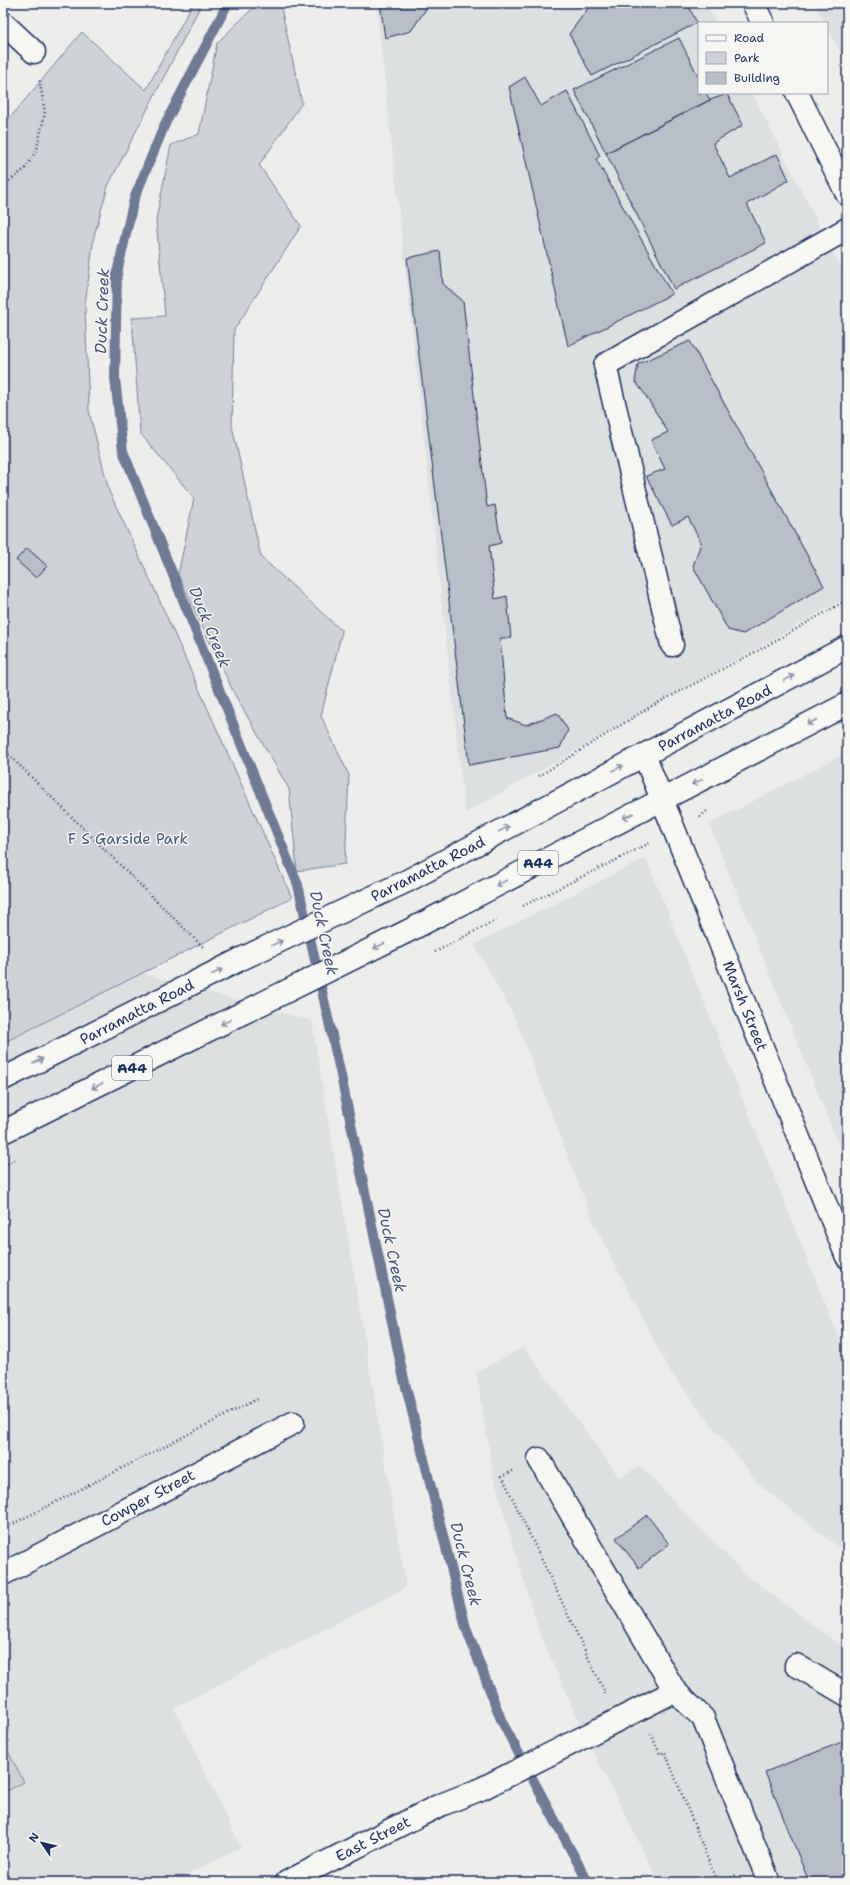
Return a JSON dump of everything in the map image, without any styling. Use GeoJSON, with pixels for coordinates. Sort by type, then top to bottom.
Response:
{"type":"FeatureCollection","features":[{"type":"Feature","properties":{"kind":"main road"},"geometry":{"type":"LineString","coordinates":[[753,3],[762,22]]}},
{"type":"Feature","properties":{"kind":"main road"},"geometry":{"type":"LineString","coordinates":[[3,23],[34,52]]}},
{"type":"Feature","properties":{"kind":"main road"},"geometry":{"type":"LineString","coordinates":[[797,94],[847,194]]}},
{"type":"Feature","properties":{"kind":"main road"},"geometry":{"type":"LineString","coordinates":[[672,645],[605,365],[847,229]]}},
{"type":"Feature","properties":{"kind":"main road","name":"Parramatta Road"},"geometry":{"type":"LineString","coordinates":[[3,1079],[241,960],[408,881],[847,646]]}},
{"type":"Feature","properties":{"kind":"main road","name":"A44"},"geometry":{"type":"LineString","coordinates":[[3,1132],[414,928],[847,704]]}},
{"type":"Feature","properties":{"kind":"main road","name":"Marsh Street"},"geometry":{"type":"LineString","coordinates":[[644,756],[663,798],[674,832],[847,1257]]}},
{"type":"Feature","properties":{"kind":"main road","name":"Cowper Street"},"geometry":{"type":"LineString","coordinates":[[3,1574],[294,1423]]}},
{"type":"Feature","properties":{"kind":"main road"},"geometry":{"type":"LineString","coordinates":[[540,1460],[675,1691],[703,1718],[769,1882]]}},
{"type":"Feature","properties":{"kind":"main road"},"geometry":{"type":"LineString","coordinates":[[796,1665],[847,1695]]}},
{"type":"Feature","properties":{"kind":"main road","name":"East Street"},"geometry":{"type":"LineString","coordinates":[[287,1882],[438,1806],[481,1789],[675,1691]]}},
{"type":"Feature","properties":{"kind":"path"},"geometry":{"type":"LineString","coordinates":[[3,186],[26,168],[37,149],[45,112],[34,52]]}},
{"type":"Feature","properties":{"kind":"path"},"geometry":{"type":"LineString","coordinates":[[537,778],[650,707],[759,650],[847,600]]}},
{"type":"Feature","properties":{"kind":"path"},"geometry":{"type":"LineString","coordinates":[[3,749],[204,949]]}},
{"type":"Feature","properties":{"kind":"path"},"geometry":{"type":"LineString","coordinates":[[516,910],[641,848]]}},
{"type":"Feature","properties":{"kind":"path"},"geometry":{"type":"LineString","coordinates":[[432,953],[465,937],[502,916]]}},
{"type":"Feature","properties":{"kind":"path"},"geometry":{"type":"LineString","coordinates":[[3,1529],[259,1398]]}},
{"type":"Feature","properties":{"kind":"path"},"geometry":{"type":"LineString","coordinates":[[540,1460],[502,1476],[606,1697]]}},
{"type":"Feature","properties":{"kind":"path"},"geometry":{"type":"LineString","coordinates":[[641,1708],[660,1754],[666,1752],[717,1882]]}},
{"type":"Feature","properties":{"kind":"shaded area"},"geometry":{"type":"Polygon","coordinates":[[[376,3],[706,3],[716,22],[698,22],[698,94],[753,94],[847,280],[847,597],[465,813],[376,3]]]}},
{"type":"Feature","properties":{"kind":"shaded area"},"geometry":{"type":"Polygon","coordinates":[[[815,3],[847,3],[847,66],[828,28],[828,22],[824,22],[815,3]]]}},
{"type":"Feature","properties":{"kind":"shaded area"},"geometry":{"type":"Polygon","coordinates":[[[847,752],[847,1165],[709,824],[847,752]]]}},
{"type":"Feature","properties":{"kind":"shaded area"},"geometry":{"type":"Polygon","coordinates":[[[646,858],[847,1358],[847,1554],[758,1483],[670,1372],[593,1222],[515,1018],[474,944],[646,858]]]}},
{"type":"Feature","properties":{"kind":"shaded area"},"geometry":{"type":"Polygon","coordinates":[[[141,973],[312,1021],[406,1587],[174,1708],[241,1847],[173,1882],[3,1882],[3,1793],[24,1782],[3,1742],[3,1043],[141,973]]]}},
{"type":"Feature","properties":{"kind":"shaded area"},"geometry":{"type":"Polygon","coordinates":[[[524,1347],[619,1477],[640,1466],[742,1572],[847,1650],[847,1882],[659,1882],[590,1746],[539,1632],[494,1479],[476,1372],[524,1347]]]}},
{"type":"Feature","properties":{"kind":"green space","name":"F S Garside Park"},"geometry":{"type":"Polygon","coordinates":[[[193,3],[202,3],[108,186],[94,236],[85,305],[89,411],[109,491],[154,588],[292,898],[3,1043],[3,126],[82,32],[146,90],[193,3]]]}},
{"type":"Feature","properties":{"kind":"green space"},"geometry":{"type":"Polygon","coordinates":[[[255,3],[280,3],[302,103],[259,165],[301,226],[234,330],[232,426],[261,557],[342,631],[321,716],[349,775],[345,864],[297,871],[289,789],[235,695],[178,575],[194,498],[140,433],[132,318],[165,316],[156,220],[171,145],[199,134],[217,43],[255,6],[255,3]]]}},
{"type":"Feature","properties":{"kind":"green space"},"geometry":{"type":"Polygon","coordinates":[[[3,1742],[24,1782],[3,1793],[3,1742]]]}},
{"type":"Feature","properties":{"kind":"building"},"geometry":{"type":"Polygon","coordinates":[[[380,3],[430,3],[411,31],[385,38],[380,3]]]}},
{"type":"Feature","properties":{"kind":"building"},"geometry":{"type":"Polygon","coordinates":[[[592,3],[687,3],[697,23],[592,76],[569,34],[592,3]]]}},
{"type":"Feature","properties":{"kind":"building"},"geometry":{"type":"Polygon","coordinates":[[[679,38],[698,76],[698,94],[707,94],[710,100],[606,153],[574,90],[679,38]]]}},
{"type":"Feature","properties":{"kind":"building"},"geometry":{"type":"Polygon","coordinates":[[[525,77],[541,106],[567,91],[600,156],[596,159],[672,294],[568,346],[509,87],[525,77]]]}},
{"type":"Feature","properties":{"kind":"building"},"geometry":{"type":"Polygon","coordinates":[[[727,94],[743,125],[713,143],[730,178],[777,154],[789,180],[747,204],[766,243],[674,289],[606,153],[710,100],[727,94]]]}},
{"type":"Feature","properties":{"kind":"building"},"geometry":{"type":"Polygon","coordinates":[[[440,251],[443,284],[463,301],[487,507],[495,505],[501,543],[489,546],[495,599],[507,596],[511,638],[500,638],[507,718],[526,725],[557,713],[568,730],[560,748],[469,765],[407,258],[440,251]]]}},
{"type":"Feature","properties":{"kind":"building"},"geometry":{"type":"Polygon","coordinates":[[[690,341],[824,586],[743,634],[728,630],[693,566],[701,543],[688,517],[672,525],[646,476],[665,469],[651,440],[668,432],[635,381],[638,364],[690,341]]]}},
{"type":"Feature","properties":{"kind":"building"},"geometry":{"type":"Polygon","coordinates":[[[27,548],[47,566],[36,578],[16,560],[27,548]]]}},
{"type":"Feature","properties":{"kind":"building"},"geometry":{"type":"Polygon","coordinates":[[[647,1515],[669,1544],[639,1568],[616,1538],[647,1515]]]}},
{"type":"Feature","properties":{"kind":"building"},"geometry":{"type":"Polygon","coordinates":[[[847,1740],[847,1882],[809,1882],[765,1772],[847,1740]]]}},
{"type":"Feature","properties":{"kind":"waterway","name":"Duck Creek"},"geometry":{"type":"LineString","coordinates":[[228,3],[165,124],[134,199],[117,273],[115,378],[123,451],[298,885],[340,1071],[403,1375],[466,1628],[502,1722],[588,1882]]}}]}
